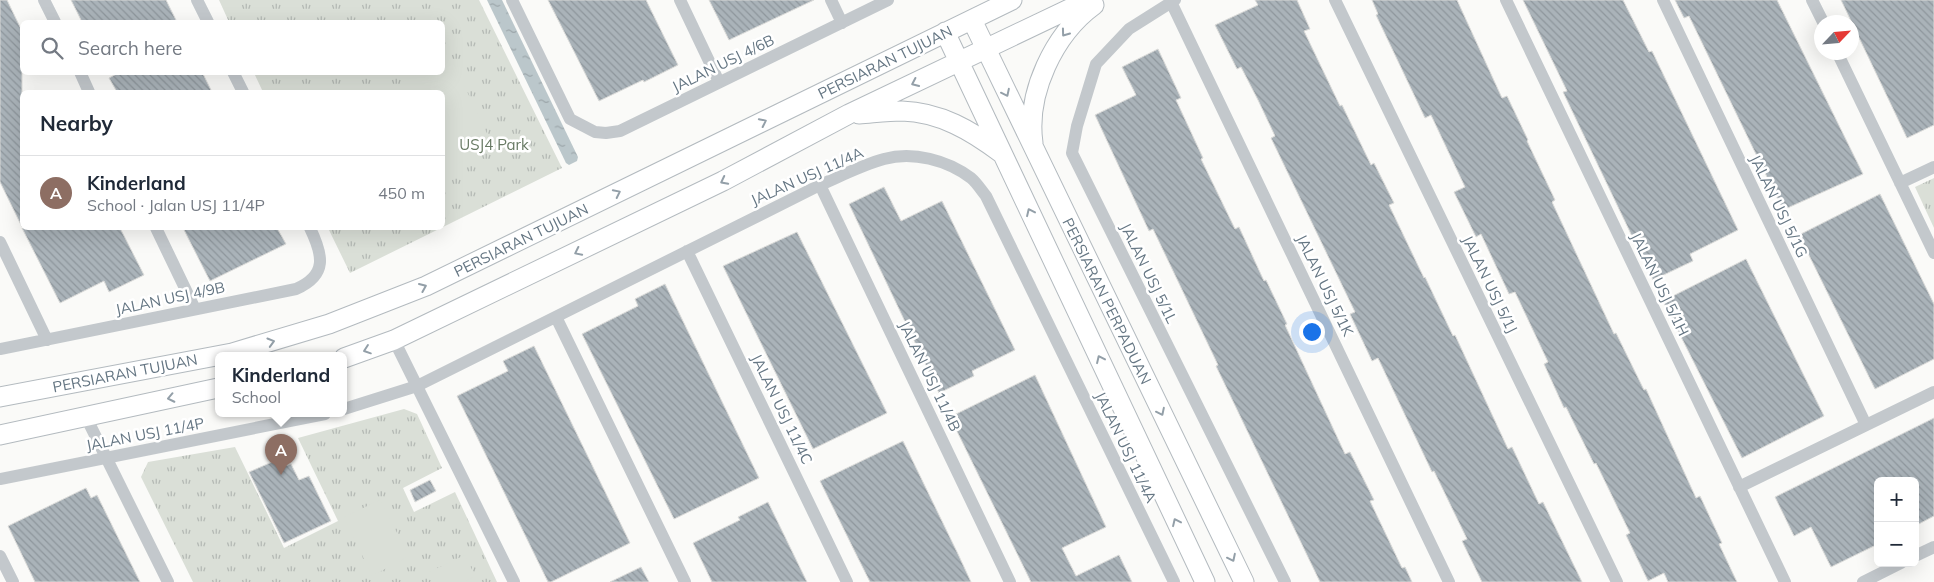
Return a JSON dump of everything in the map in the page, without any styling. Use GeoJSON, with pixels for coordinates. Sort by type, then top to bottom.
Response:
{"type":"FeatureCollection","features":[{"type":"Feature","properties":{"kind":"main road","name":"PERSIARAN TUJUAN"},"geometry":{"type":"LineString","coordinates":[[235,352],[321,326],[426,286],[1012,0]]}},
{"type":"Feature","properties":{"kind":"main road","name":"PERSIARAN TUJUAN"},"geometry":{"type":"LineString","coordinates":[[347,357],[394,340],[723,181],[850,114],[1088,0]]}},
{"type":"Feature","properties":{"kind":"main road"},"geometry":{"type":"LineString","coordinates":[[1035,152],[1032,132],[1035,106],[1041,80],[1052,53],[1081,14],[1101,0]]}},
{"type":"Feature","properties":{"kind":"main road","name":"PERSIARAN PERPADUAN"},"geometry":{"type":"LineString","coordinates":[[972,20],[1244,582]]}},
{"type":"Feature","properties":{"kind":"main road","name":"PERSIARAN PERPADUAN"},"geometry":{"type":"LineString","coordinates":[[945,32],[1205,582]]}},
{"type":"Feature","properties":{"kind":"main road"},"geometry":{"type":"LineString","coordinates":[[850,114],[902,111],[926,114],[962,127],[1002,154]]}},
{"type":"Feature","properties":{"kind":"main road","name":"PERSIARAN TUJUAN"},"geometry":{"type":"LineString","coordinates":[[0,397],[215,356]]}},
{"type":"Feature","properties":{"kind":"main road"},"geometry":{"type":"LineString","coordinates":[[0,434],[215,389]]}},
{"type":"Feature","properties":{"kind":"street"},"geometry":{"type":"LineString","coordinates":[[44,0],[54,20]]}},
{"type":"Feature","properties":{"kind":"street"},"geometry":{"type":"LineString","coordinates":[[196,0],[207,20]]}},
{"type":"Feature","properties":{"kind":"street","name":"JALAN USJ 4/6B"},"geometry":{"type":"LineString","coordinates":[[512,0],[570,119],[594,132],[606,133],[620,131],[888,0]]}},
{"type":"Feature","properties":{"kind":"street"},"geometry":{"type":"LineString","coordinates":[[680,0],[719,82]]}},
{"type":"Feature","properties":{"kind":"street"},"geometry":{"type":"LineString","coordinates":[[831,0],[842,23]]}},
{"type":"Feature","properties":{"kind":"street","name":"JALAN USJ 5/1J"},"geometry":{"type":"LineString","coordinates":[[1335,0],[1617,582]]}},
{"type":"Feature","properties":{"kind":"street","name":"JALAN USJ 5/1H"},"geometry":{"type":"LineString","coordinates":[[1506,0],[1785,582]]}},
{"type":"Feature","properties":{"kind":"street","name":"JALAN USJ 5/1G"},"geometry":{"type":"LineString","coordinates":[[1663,0],[1866,425]]}},
{"type":"Feature","properties":{"kind":"street"},"geometry":{"type":"LineString","coordinates":[[1812,0],[1820,15]]}},
{"type":"Feature","properties":{"kind":"street","name":"JALAN USJ 5/1L"},"geometry":{"type":"LineString","coordinates":[[1173,1],[1129,29],[1096,64],[1077,126],[1072,153],[1285,582]]}},
{"type":"Feature","properties":{"kind":"street","name":"JALAN USJ 5/1K"},"geometry":{"type":"LineString","coordinates":[[1173,1],[1449,582]]}},
{"type":"Feature","properties":{"kind":"street"},"geometry":{"type":"LineString","coordinates":[[1841,60],[1934,253]]}},
{"type":"Feature","properties":{"kind":"street"},"geometry":{"type":"LineString","coordinates":[[82,75],[89,90]]}},
{"type":"Feature","properties":{"kind":"street"},"geometry":{"type":"LineString","coordinates":[[234,75],[242,90]]}},
{"type":"Feature","properties":{"kind":"street","name":"JALAN USJ 11/4A"},"geometry":{"type":"LineString","coordinates":[[417,386],[820,184],[884,159],[905,156],[929,158],[950,166],[972,179],[990,204],[1174,582]]}},
{"type":"Feature","properties":{"kind":"street"},"geometry":{"type":"LineString","coordinates":[[1900,183],[1934,167]]}},
{"type":"Feature","properties":{"kind":"street","name":"JALAN USJ 11/4B"},"geometry":{"type":"LineString","coordinates":[[820,184],[1010,582]]}},
{"type":"Feature","properties":{"kind":"street"},"geometry":{"type":"LineString","coordinates":[[157,230],[195,309]]}},
{"type":"Feature","properties":{"kind":"street","name":"JALAN USJ 4/9B"},"geometry":{"type":"LineString","coordinates":[[0,349],[296,288],[307,284],[317,275],[321,261],[311,230]]}},
{"type":"Feature","properties":{"kind":"street"},"geometry":{"type":"LineString","coordinates":[[0,242],[47,340]]}},
{"type":"Feature","properties":{"kind":"street","name":"JALAN USJ 11/4C"},"geometry":{"type":"LineString","coordinates":[[687,251],[847,582]]}},
{"type":"Feature","properties":{"kind":"street"},"geometry":{"type":"LineString","coordinates":[[556,317],[685,582]]}},
{"type":"Feature","properties":{"kind":"street"},"geometry":{"type":"LineString","coordinates":[[394,340],[514,582]]}},
{"type":"Feature","properties":{"kind":"street"},"geometry":{"type":"LineString","coordinates":[[347,408],[417,386]]}},
{"type":"Feature","properties":{"kind":"street"},"geometry":{"type":"LineString","coordinates":[[1740,487],[1934,392]]}},
{"type":"Feature","properties":{"kind":"street"},"geometry":{"type":"LineString","coordinates":[[86,417],[168,582]]}},
{"type":"Feature","properties":{"kind":"street","name":"JALAN USJ 11/4P"},"geometry":{"type":"LineString","coordinates":[[0,479],[310,417]]}},
{"type":"Feature","properties":{"kind":"street"},"geometry":{"type":"LineString","coordinates":[[1919,554],[1934,547]]}},
{"type":"Feature","properties":{"kind":"street"},"geometry":{"type":"LineString","coordinates":[[0,556],[12,582]]}},
{"type":"Feature","properties":{"kind":"street"},"geometry":{"type":"LineString","coordinates":[[1863,582],[1893,567]]}},
{"type":"Feature","properties":{"kind":"green space","name":"USJ4 Park"},"geometry":{"type":"Polygon","coordinates":[[[219,0],[479,0],[562,168],[445,226],[445,90],[262,90],[255,75],[445,75],[445,20],[228,20],[219,0]]]}},
{"type":"Feature","properties":{"kind":"green space"},"geometry":{"type":"Polygon","coordinates":[[[451,58],[493,146],[445,170],[445,90],[406,90],[402,82],[417,75],[445,75],[445,61],[451,58]]]}},
{"type":"Feature","properties":{"kind":"green space"},"geometry":{"type":"Polygon","coordinates":[[[1934,178],[1934,228],[1915,187],[1934,178]]]}},
{"type":"Feature","properties":{"kind":"green space"},"geometry":{"type":"Polygon","coordinates":[[[329,230],[437,230],[350,273],[329,230]]]}},
{"type":"Feature","properties":{"kind":"green space"},"geometry":{"type":"Polygon","coordinates":[[[404,409],[417,414],[442,468],[403,488],[414,512],[455,492],[497,582],[193,582],[141,477],[148,462],[235,447],[284,548],[338,521],[298,438],[404,409]]]}},
{"type":"Feature","properties":{"kind":"green space"},"geometry":{"type":"Polygon","coordinates":[[[380,500],[409,556],[372,576],[344,517],[380,500]]]}},
{"type":"Feature","properties":{"kind":"green space"},"geometry":{"type":"Polygon","coordinates":[[[465,555],[475,576],[464,582],[433,582],[429,572],[465,555]]]}},
{"type":"Feature","properties":{"kind":"water"},"geometry":{"type":"Polygon","coordinates":[[[487,0],[502,0],[578,157],[577,161],[569,165],[566,163],[487,0]]]}},
{"type":"Feature","properties":{"kind":"building"},"geometry":{"type":"Polygon","coordinates":[[[0,0],[7,0],[20,27],[20,75],[22,75],[22,90],[20,90],[20,223],[0,182],[0,0]]]}},
{"type":"Feature","properties":{"kind":"building"},"geometry":{"type":"Polygon","coordinates":[[[71,0],[166,0],[176,20],[81,20],[71,0]]]}},
{"type":"Feature","properties":{"kind":"building"},"geometry":{"type":"Polygon","coordinates":[[[548,0],[646,0],[678,65],[599,101],[548,0]]]}},
{"type":"Feature","properties":{"kind":"building"},"geometry":{"type":"Polygon","coordinates":[[[709,0],[814,0],[729,40],[709,0]]]}},
{"type":"Feature","properties":{"kind":"building"},"geometry":{"type":"Polygon","coordinates":[[[1255,0],[1297,0],[1310,29],[1304,31],[1340,106],[1342,105],[1371,165],[1374,163],[1394,203],[1389,205],[1424,278],[1453,336],[1455,335],[1508,449],[1512,447],[1539,504],[1543,502],[1582,582],[1482,582],[1462,541],[1467,539],[1434,471],[1432,472],[1378,358],[1372,361],[1350,314],[1355,312],[1271,138],[1275,136],[1258,100],[1241,67],[1237,69],[1215,25],[1258,5],[1255,0]]]}},
{"type":"Feature","properties":{"kind":"building"},"geometry":{"type":"Polygon","coordinates":[[[1372,0],[1457,0],[1502,98],[1507,96],[1528,140],[1555,200],[1552,202],[1614,334],[1616,333],[1644,390],[1646,389],[1696,498],[1700,496],[1722,543],[1719,544],[1737,582],[1668,582],[1664,573],[1648,581],[1626,535],[1630,533],[1596,463],[1594,464],[1566,407],[1564,408],[1544,364],[1548,362],[1515,292],[1509,294],[1481,234],[1476,237],[1454,192],[1465,187],[1431,115],[1425,118],[1376,15],[1378,14],[1372,0]]]}},
{"type":"Feature","properties":{"kind":"building"},"geometry":{"type":"Polygon","coordinates":[[[1523,0],[1623,0],[1649,52],[1652,51],[1738,230],[1690,254],[1693,261],[1653,280],[1563,92],[1567,91],[1523,0]]]}},
{"type":"Feature","properties":{"kind":"building"},"geometry":{"type":"Polygon","coordinates":[[[1675,0],[1777,0],[1863,174],[1783,210],[1689,16],[1684,18],[1675,0]]]}},
{"type":"Feature","properties":{"kind":"building"},"geometry":{"type":"Polygon","coordinates":[[[1841,0],[1934,0],[1934,125],[1907,138],[1859,38],[1859,15],[1848,15],[1841,0]]]}},
{"type":"Feature","properties":{"kind":"building"},"geometry":{"type":"Polygon","coordinates":[[[1158,49],[1181,98],[1176,100],[1203,158],[1201,159],[1235,229],[1239,227],[1264,281],[1266,280],[1345,454],[1350,452],[1374,500],[1370,501],[1402,568],[1405,567],[1412,582],[1320,582],[1216,366],[1218,365],[1153,229],[1149,231],[1095,115],[1136,95],[1122,67],[1158,49]]]}},
{"type":"Feature","properties":{"kind":"building"},"geometry":{"type":"Polygon","coordinates":[[[114,75],[204,75],[211,90],[116,90],[109,78],[114,75]]]}},
{"type":"Feature","properties":{"kind":"building"},"geometry":{"type":"Polygon","coordinates":[[[884,187],[901,221],[942,201],[1015,350],[972,371],[974,376],[939,393],[849,204],[884,187]]]}},
{"type":"Feature","properties":{"kind":"building"},"geometry":{"type":"Polygon","coordinates":[[[1880,194],[1934,304],[1934,359],[1875,389],[1799,235],[1880,194]]]}},
{"type":"Feature","properties":{"kind":"building"},"geometry":{"type":"Polygon","coordinates":[[[23,230],[121,230],[144,275],[109,292],[104,281],[60,303],[23,230]]]}},
{"type":"Feature","properties":{"kind":"building"},"geometry":{"type":"Polygon","coordinates":[[[184,230],[278,230],[286,244],[210,281],[184,230]]]}},
{"type":"Feature","properties":{"kind":"building"},"geometry":{"type":"Polygon","coordinates":[[[797,232],[887,413],[813,449],[723,266],[797,232]]]}},
{"type":"Feature","properties":{"kind":"building"},"geometry":{"type":"Polygon","coordinates":[[[1746,259],[1824,416],[1742,458],[1663,301],[1746,259]]]}},
{"type":"Feature","properties":{"kind":"building"},"geometry":{"type":"Polygon","coordinates":[[[665,284],[759,478],[674,519],[582,334],[638,306],[635,299],[665,284]]]}},
{"type":"Feature","properties":{"kind":"building"},"geometry":{"type":"Polygon","coordinates":[[[534,346],[630,543],[551,582],[548,582],[457,396],[508,371],[503,361],[534,346]]]}},
{"type":"Feature","properties":{"kind":"building"},"geometry":{"type":"Polygon","coordinates":[[[1035,375],[1106,527],[1062,548],[1076,576],[1119,555],[1132,582],[1031,582],[950,417],[1035,375]]]}},
{"type":"Feature","properties":{"kind":"building"},"geometry":{"type":"Polygon","coordinates":[[[1934,418],[1934,516],[1919,524],[1919,477],[1874,477],[1874,546],[1831,567],[1811,527],[1794,536],[1775,497],[1934,418]]]}},
{"type":"Feature","properties":{"kind":"building"},"geometry":{"type":"Polygon","coordinates":[[[903,441],[971,582],[870,582],[820,481],[903,441]]]}},
{"type":"Feature","properties":{"kind":"building"},"geometry":{"type":"Polygon","coordinates":[[[279,459],[283,467],[291,464],[299,480],[309,476],[331,521],[284,543],[249,472],[279,459]]]}},
{"type":"Feature","properties":{"kind":"building"},"geometry":{"type":"Polygon","coordinates":[[[430,480],[436,491],[415,502],[410,490],[430,480]]]}},
{"type":"Feature","properties":{"kind":"building"},"geometry":{"type":"Polygon","coordinates":[[[86,488],[91,498],[97,495],[140,582],[35,582],[8,526],[86,488]]]}},
{"type":"Feature","properties":{"kind":"building"},"geometry":{"type":"Polygon","coordinates":[[[768,502],[807,582],[712,582],[693,543],[740,520],[738,517],[768,502]]]}},
{"type":"Feature","properties":{"kind":"building"},"geometry":{"type":"Polygon","coordinates":[[[641,567],[649,582],[610,582],[641,567]]]}},
{"type":"Feature","properties":{"kind":"place","name":"Kinderland"},"geometry":{"type":"Point","coordinates":[281,475]}}]}
